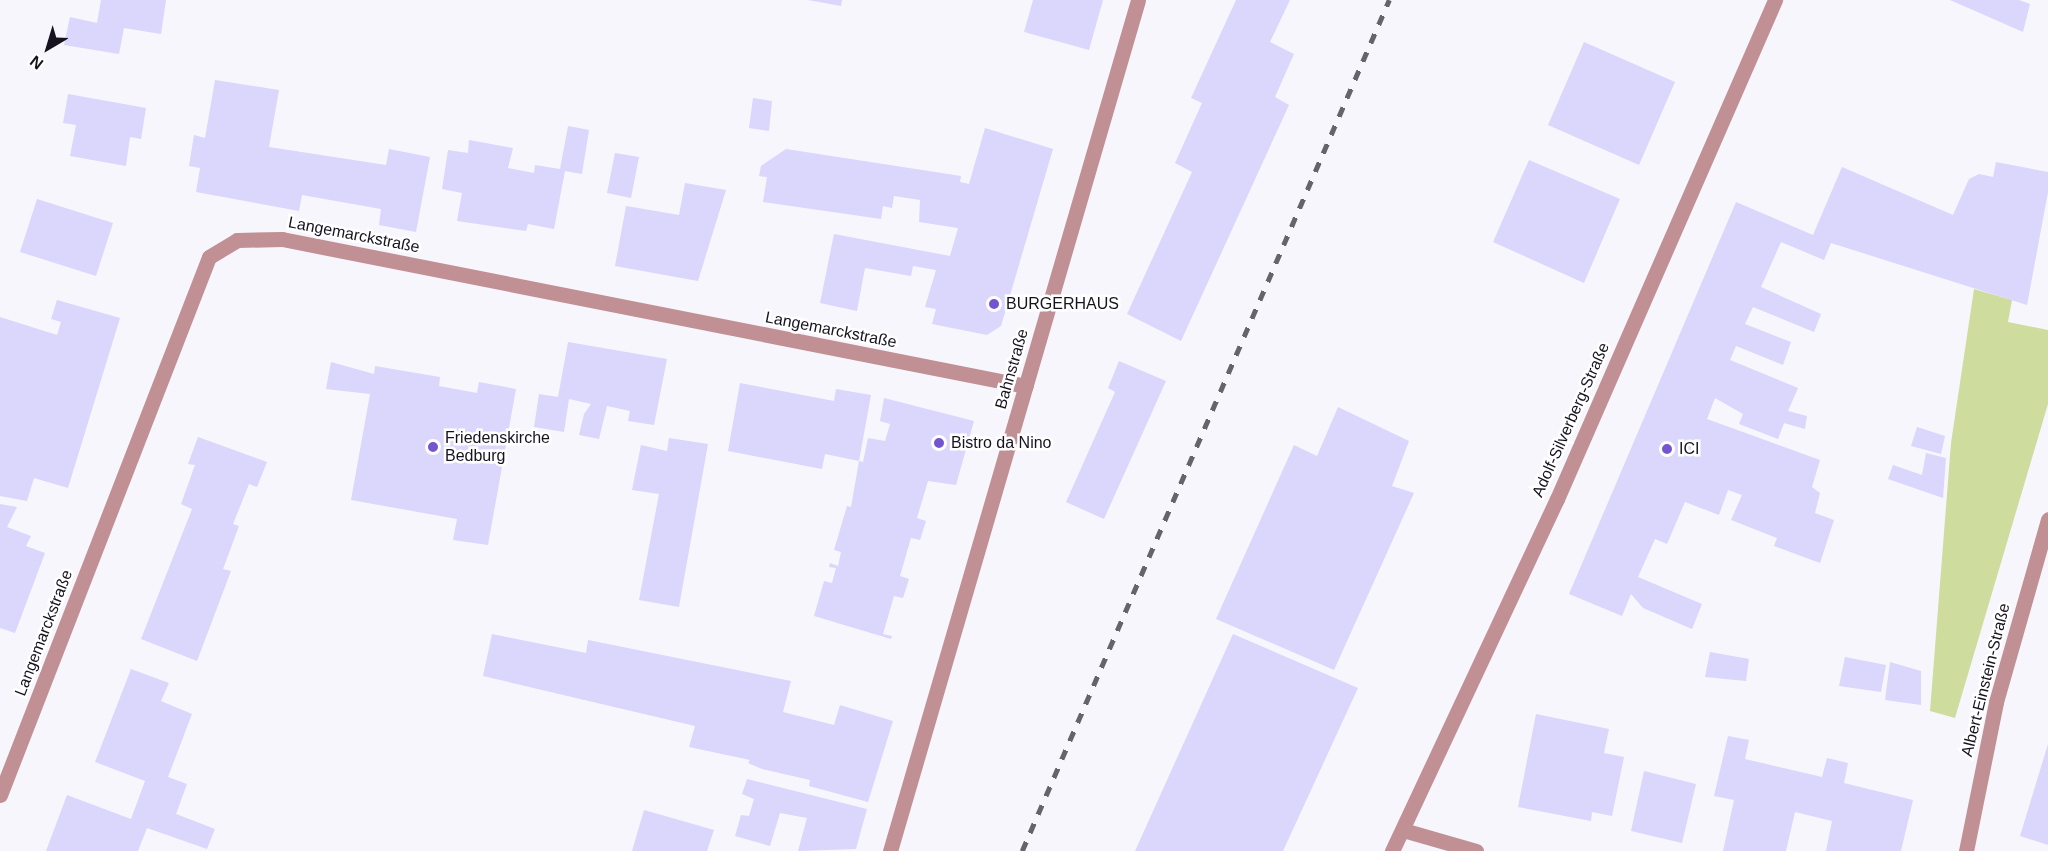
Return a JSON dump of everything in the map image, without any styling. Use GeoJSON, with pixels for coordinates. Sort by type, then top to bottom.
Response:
{"type":"FeatureCollection","features":[{"type":"Feature","properties":{"kind":"street","name":"Bahnstraße"},"geometry":{"type":"LineString","coordinates":[[890,851],[1138,0]]}},
{"type":"Feature","properties":{"kind":"street","name":"Adolf-Silverberg-Straße"},"geometry":{"type":"LineString","coordinates":[[1392,851],[1562,488],[1775,0]]}},
{"type":"Feature","properties":{"kind":"street","name":"Langemarckstraße"},"geometry":{"type":"LineString","coordinates":[[0,795],[209,257],[237,240],[282,239],[1026,386]]}},
{"type":"Feature","properties":{"kind":"street","name":"Albert-Einstein-Straße"},"geometry":{"type":"LineString","coordinates":[[1966,851],[1996,702],[2048,519]]}},
{"type":"Feature","properties":{"kind":"street"},"geometry":{"type":"LineString","coordinates":[[1403,830],[1476,851]]}},
{"type":"Feature","properties":{"kind":"green space"},"geometry":{"type":"Polygon","coordinates":[[[1974,289],[2012,300],[2008,322],[2048,330],[2048,404],[1955,718],[1930,711],[1951,443],[1974,289]]]}},
{"type":"Feature","properties":{"kind":"building"},"geometry":{"type":"Polygon","coordinates":[[[101,0],[166,0],[161,34],[124,28],[119,54],[64,45],[70,17],[97,23],[101,0]]]}},
{"type":"Feature","properties":{"kind":"building"},"geometry":{"type":"Polygon","coordinates":[[[808,0],[842,0],[841,6],[808,0]]]}},
{"type":"Feature","properties":{"kind":"building"},"geometry":{"type":"Polygon","coordinates":[[[1033,0],[1103,0],[1089,50],[1024,32],[1033,0]]]}},
{"type":"Feature","properties":{"kind":"building"},"geometry":{"type":"Polygon","coordinates":[[[1236,0],[1290,0],[1270,42],[1294,54],[1275,97],[1289,105],[1181,341],[1127,314],[1192,172],[1175,163],[1202,103],[1191,98],[1236,0]]]}},
{"type":"Feature","properties":{"kind":"building"},"geometry":{"type":"Polygon","coordinates":[[[1950,0],[2019,0],[2030,4],[2023,32],[1950,0]]]}},
{"type":"Feature","properties":{"kind":"building"},"geometry":{"type":"Polygon","coordinates":[[[1584,42],[1675,82],[1639,165],[1548,125],[1584,42]]]}},
{"type":"Feature","properties":{"kind":"building"},"geometry":{"type":"Polygon","coordinates":[[[215,80],[279,90],[269,147],[386,165],[389,149],[430,157],[416,232],[379,225],[381,209],[302,195],[299,211],[196,192],[200,168],[189,166],[194,135],[205,138],[215,80]]]}},
{"type":"Feature","properties":{"kind":"building"},"geometry":{"type":"Polygon","coordinates":[[[68,94],[146,108],[141,139],[130,137],[126,166],[70,156],[76,125],[63,123],[68,94]]]}},
{"type":"Feature","properties":{"kind":"building"},"geometry":{"type":"Polygon","coordinates":[[[753,98],[772,101],[769,131],[749,128],[753,98]]]}},
{"type":"Feature","properties":{"kind":"building"},"geometry":{"type":"Polygon","coordinates":[[[568,126],[589,130],[582,174],[565,171],[554,229],[528,224],[526,231],[457,221],[462,193],[442,189],[448,150],[468,153],[469,140],[513,148],[508,168],[534,173],[535,165],[560,169],[568,126]]]}},
{"type":"Feature","properties":{"kind":"building"},"geometry":{"type":"Polygon","coordinates":[[[985,128],[1053,149],[1001,326],[987,335],[932,324],[936,309],[925,307],[936,270],[913,266],[911,276],[865,268],[857,311],[820,303],[834,234],[950,256],[958,228],[919,222],[920,200],[894,196],[892,208],[883,206],[881,219],[763,202],[767,177],[759,176],[761,166],[786,149],[961,176],[960,182],[969,184],[985,128]]]}},
{"type":"Feature","properties":{"kind":"building"},"geometry":{"type":"Polygon","coordinates":[[[615,153],[639,157],[631,198],[607,193],[615,153]]]}},
{"type":"Feature","properties":{"kind":"building"},"geometry":{"type":"Polygon","coordinates":[[[1529,160],[1620,199],[1584,283],[1493,242],[1529,160]]]}},
{"type":"Feature","properties":{"kind":"building"},"geometry":{"type":"Polygon","coordinates":[[[1996,162],[2048,172],[2048,192],[2027,305],[1831,243],[1824,260],[1781,242],[1761,287],[1821,314],[1814,332],[1753,307],[1745,324],[1791,342],[1783,365],[1736,346],[1730,360],[1798,388],[1788,411],[1807,416],[1805,429],[1784,423],[1778,439],[1739,424],[1743,414],[1715,398],[1707,419],[1820,460],[1812,487],[1820,493],[1815,513],[1834,520],[1820,563],[1774,546],[1777,538],[1731,520],[1742,495],[1728,490],[1719,515],[1685,502],[1667,544],[1655,539],[1638,577],[1702,604],[1692,629],[1643,608],[1631,594],[1622,616],[1569,594],[1736,202],[1813,235],[1842,167],[1953,215],[1969,179],[1979,174],[1993,177],[1996,162]]]}},
{"type":"Feature","properties":{"kind":"building"},"geometry":{"type":"Polygon","coordinates":[[[685,183],[726,190],[698,281],[615,266],[626,206],[679,215],[685,183]]]}},
{"type":"Feature","properties":{"kind":"building"},"geometry":{"type":"Polygon","coordinates":[[[37,199],[113,223],[96,276],[20,252],[37,199]]]}},
{"type":"Feature","properties":{"kind":"building"},"geometry":{"type":"Polygon","coordinates":[[[57,300],[120,318],[68,488],[34,478],[27,501],[0,496],[0,317],[57,335],[61,322],[51,319],[57,300]]]}},
{"type":"Feature","properties":{"kind":"building"},"geometry":{"type":"Polygon","coordinates":[[[568,342],[667,359],[654,425],[628,421],[630,411],[607,406],[599,439],[579,435],[584,414],[591,404],[569,399],[564,432],[534,427],[539,394],[558,397],[568,342]]]}},
{"type":"Feature","properties":{"kind":"building"},"geometry":{"type":"Polygon","coordinates":[[[1119,361],[1166,381],[1104,519],[1066,502],[1115,392],[1108,388],[1119,361]]]}},
{"type":"Feature","properties":{"kind":"building","name":"Friedenskirche Bedburg"},"geometry":{"type":"Polygon","coordinates":[[[331,362],[374,374],[375,366],[440,377],[439,386],[477,393],[479,382],[516,389],[488,545],[453,540],[457,519],[351,500],[370,394],[326,389],[331,362]]]}},
{"type":"Feature","properties":{"kind":"building"},"geometry":{"type":"Polygon","coordinates":[[[740,383],[834,401],[836,389],[871,395],[859,461],[825,454],[822,469],[728,451],[740,383]]]}},
{"type":"Feature","properties":{"kind":"building"},"geometry":{"type":"Polygon","coordinates":[[[884,398],[974,421],[956,485],[928,481],[917,518],[926,521],[920,540],[911,538],[900,576],[909,579],[903,598],[894,596],[883,634],[892,636],[891,639],[814,616],[824,581],[832,583],[836,568],[829,567],[830,563],[838,566],[841,552],[834,550],[847,506],[851,507],[859,461],[863,462],[868,438],[885,441],[890,424],[880,421],[884,398]]]}},
{"type":"Feature","properties":{"kind":"building"},"geometry":{"type":"Polygon","coordinates":[[[1338,407],[1409,441],[1392,486],[1414,493],[1334,670],[1216,619],[1294,445],[1317,456],[1338,407]]]}},
{"type":"Feature","properties":{"kind":"building"},"geometry":{"type":"Polygon","coordinates":[[[1917,427],[1945,436],[1941,454],[1911,446],[1917,427]]]}},
{"type":"Feature","properties":{"kind":"building"},"geometry":{"type":"Polygon","coordinates":[[[198,437],[267,462],[257,487],[249,484],[233,524],[239,526],[223,569],[231,571],[197,661],[141,639],[192,509],[181,504],[195,465],[188,464],[198,437]]]}},
{"type":"Feature","properties":{"kind":"building"},"geometry":{"type":"Polygon","coordinates":[[[669,438],[708,444],[679,607],[639,600],[659,494],[632,490],[641,445],[667,451],[669,438]]]}},
{"type":"Feature","properties":{"kind":"building"},"geometry":{"type":"Polygon","coordinates":[[[1926,453],[1946,458],[1943,498],[1888,479],[1893,465],[1922,475],[1926,453]]]}},
{"type":"Feature","properties":{"kind":"building"},"geometry":{"type":"Polygon","coordinates":[[[0,504],[17,507],[7,527],[31,536],[26,546],[45,553],[15,633],[0,628],[0,504]]]}},
{"type":"Feature","properties":{"kind":"building"},"geometry":{"type":"Polygon","coordinates":[[[492,634],[586,653],[588,640],[791,681],[783,712],[834,725],[840,705],[893,721],[868,802],[809,786],[810,780],[762,769],[748,763],[750,760],[689,747],[695,726],[483,676],[492,634]]]}},
{"type":"Feature","properties":{"kind":"building"},"geometry":{"type":"Polygon","coordinates":[[[1233,634],[1358,688],[1283,851],[1135,851],[1233,634]]]}},
{"type":"Feature","properties":{"kind":"building"},"geometry":{"type":"Polygon","coordinates":[[[1710,652],[1749,659],[1746,681],[1705,677],[1710,652]]]}},
{"type":"Feature","properties":{"kind":"building"},"geometry":{"type":"Polygon","coordinates":[[[1845,657],[1886,665],[1881,692],[1839,686],[1845,657]]]}},
{"type":"Feature","properties":{"kind":"building"},"geometry":{"type":"Polygon","coordinates":[[[1890,662],[1921,671],[1921,705],[1885,700],[1890,662]]]}},
{"type":"Feature","properties":{"kind":"building"},"geometry":{"type":"Polygon","coordinates":[[[131,669],[169,683],[161,701],[192,714],[168,777],[187,784],[176,814],[215,829],[207,849],[147,828],[138,851],[46,851],[67,795],[131,819],[145,781],[95,762],[131,669]]]}},
{"type":"Feature","properties":{"kind":"building"},"geometry":{"type":"Polygon","coordinates":[[[1536,714],[1609,729],[1604,753],[1624,757],[1612,816],[1592,812],[1591,821],[1518,807],[1536,714]]]}},
{"type":"Feature","properties":{"kind":"building"},"geometry":{"type":"Polygon","coordinates":[[[1728,736],[1749,740],[1745,759],[1822,777],[1827,758],[1848,763],[1844,783],[1913,800],[1901,851],[1826,851],[1832,821],[1795,812],[1786,851],[1723,851],[1734,800],[1714,796],[1728,736]]]}},
{"type":"Feature","properties":{"kind":"building"},"geometry":{"type":"Polygon","coordinates":[[[2048,744],[2048,845],[2020,836],[2048,744]]]}},
{"type":"Feature","properties":{"kind":"building"},"geometry":{"type":"Polygon","coordinates":[[[1644,771],[1696,784],[1682,843],[1631,831],[1644,771]]]}},
{"type":"Feature","properties":{"kind":"building"},"geometry":{"type":"Polygon","coordinates":[[[747,779],[867,809],[856,849],[798,851],[807,818],[780,813],[770,846],[735,836],[741,815],[749,816],[754,799],[742,794],[747,779]]]}},
{"type":"Feature","properties":{"kind":"building"},"geometry":{"type":"Polygon","coordinates":[[[644,810],[714,830],[707,851],[632,851],[644,810]]]}},
{"type":"Feature","properties":{"kind":"railway"},"geometry":{"type":"LineString","coordinates":[[1022,851],[1389,0]]}},
{"type":"Feature","properties":{"kind":"place","name":"BURGERHAUS"},"geometry":{"type":"Point","coordinates":[994,304]}},
{"type":"Feature","properties":{"kind":"place","name":"Bistro da Nino"},"geometry":{"type":"Point","coordinates":[939,443]}},
{"type":"Feature","properties":{"kind":"place","name":"Friedenskirche Bedburg"},"geometry":{"type":"Point","coordinates":[433,447]}},
{"type":"Feature","properties":{"kind":"place","name":"ICI"},"geometry":{"type":"Point","coordinates":[1667,449]}}]}
